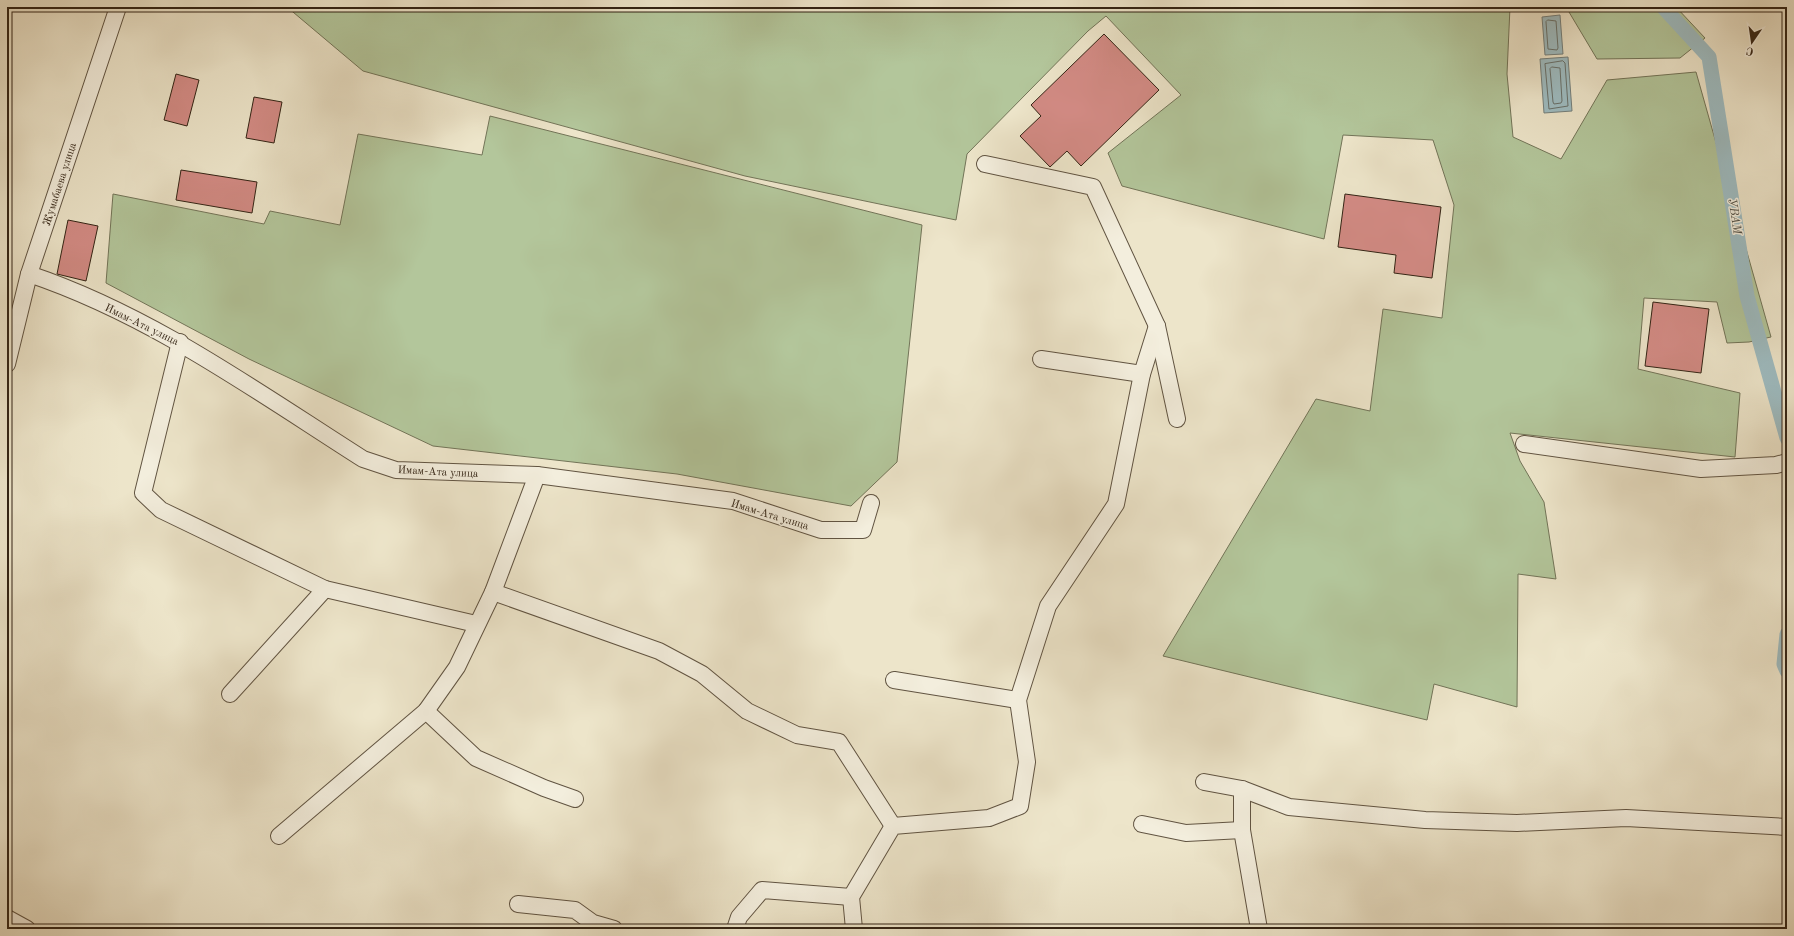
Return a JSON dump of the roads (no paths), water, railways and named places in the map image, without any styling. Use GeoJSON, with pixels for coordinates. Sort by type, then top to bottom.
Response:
{"type":"FeatureCollection","features":[{"type":"Feature","properties":{"kind":"street","name":"Жумабаева улица"},"geometry":{"type":"LineString","coordinates":[[7,364],[30,274],[118,7]]}},
{"type":"Feature","properties":{"kind":"street"},"geometry":{"type":"LineString","coordinates":[[985,164],[1093,186],[1157,326],[1177,419]]}},
{"type":"Feature","properties":{"kind":"street","name":"Имам-Ата улица"},"geometry":{"type":"LineString","coordinates":[[30,274],[64,286],[180,342],[363,459],[396,470],[537,475],[733,501],[821,530],[863,530],[871,503]]}},
{"type":"Feature","properties":{"kind":"street"},"geometry":{"type":"LineString","coordinates":[[893,826],[989,818],[1020,806],[1027,762],[1018,700],[1048,606],[1116,504],[1142,374],[1157,326]]}},
{"type":"Feature","properties":{"kind":"street"},"geometry":{"type":"LineString","coordinates":[[180,342],[143,493],[161,510],[325,589],[476,624]]}},
{"type":"Feature","properties":{"kind":"street"},"geometry":{"type":"LineString","coordinates":[[1041,359],[1142,374]]}},
{"type":"Feature","properties":{"kind":"street"},"geometry":{"type":"LineString","coordinates":[[1524,444],[1701,469],[1781,463]]}},
{"type":"Feature","properties":{"kind":"street"},"geometry":{"type":"LineString","coordinates":[[279,836],[426,711],[457,667],[476,624],[493,592],[537,475]]}},
{"type":"Feature","properties":{"kind":"street"},"geometry":{"type":"LineString","coordinates":[[230,694],[325,589]]}},
{"type":"Feature","properties":{"kind":"street"},"geometry":{"type":"LineString","coordinates":[[493,592],[659,652],[702,674],[747,711],[797,735],[839,742],[893,826]]}},
{"type":"Feature","properties":{"kind":"street"},"geometry":{"type":"LineString","coordinates":[[894,680],[1018,700]]}},
{"type":"Feature","properties":{"kind":"street"},"geometry":{"type":"LineString","coordinates":[[426,711],[476,758],[544,788],[575,799]]}},
{"type":"Feature","properties":{"kind":"street"},"geometry":{"type":"LineString","coordinates":[[1204,782],[1242,789],[1289,807],[1426,820],[1517,823],[1626,818],[1787,827]]}},
{"type":"Feature","properties":{"kind":"street"},"geometry":{"type":"LineString","coordinates":[[1242,789],[1242,830],[1259,929]]}},
{"type":"Feature","properties":{"kind":"street"},"geometry":{"type":"LineString","coordinates":[[1142,824],[1186,833],[1242,830]]}},
{"type":"Feature","properties":{"kind":"street"},"geometry":{"type":"LineString","coordinates":[[854,929],[851,897],[893,826]]}},
{"type":"Feature","properties":{"kind":"street"},"geometry":{"type":"LineString","coordinates":[[735,929],[739,917],[762,890],[851,897]]}},
{"type":"Feature","properties":{"kind":"street"},"geometry":{"type":"LineString","coordinates":[[518,904],[575,910],[593,924],[614,929]]}},
{"type":"Feature","properties":{"kind":"street"},"geometry":{"type":"LineString","coordinates":[[7,918],[27,929]]}},
{"type":"Feature","properties":{"kind":"water"},"geometry":{"type":"Polygon","coordinates":[[[1560,15],[1563,54],[1545,55],[1542,17],[1560,15]]]}},
{"type":"Feature","properties":{"kind":"water"},"geometry":{"type":"Polygon","coordinates":[[[1568,57],[1572,111],[1544,113],[1540,59],[1568,57]]]}},
{"type":"Feature","properties":{"kind":"waterway","name":"УВАМ"},"geometry":{"type":"LineString","coordinates":[[1663,7],[1709,57],[1747,296],[1787,438]]}},
{"type":"Feature","properties":{"kind":"waterway","name":"УВАМ"},"geometry":{"type":"LineString","coordinates":[[1787,634],[1784,664],[1787,671]]}}]}
